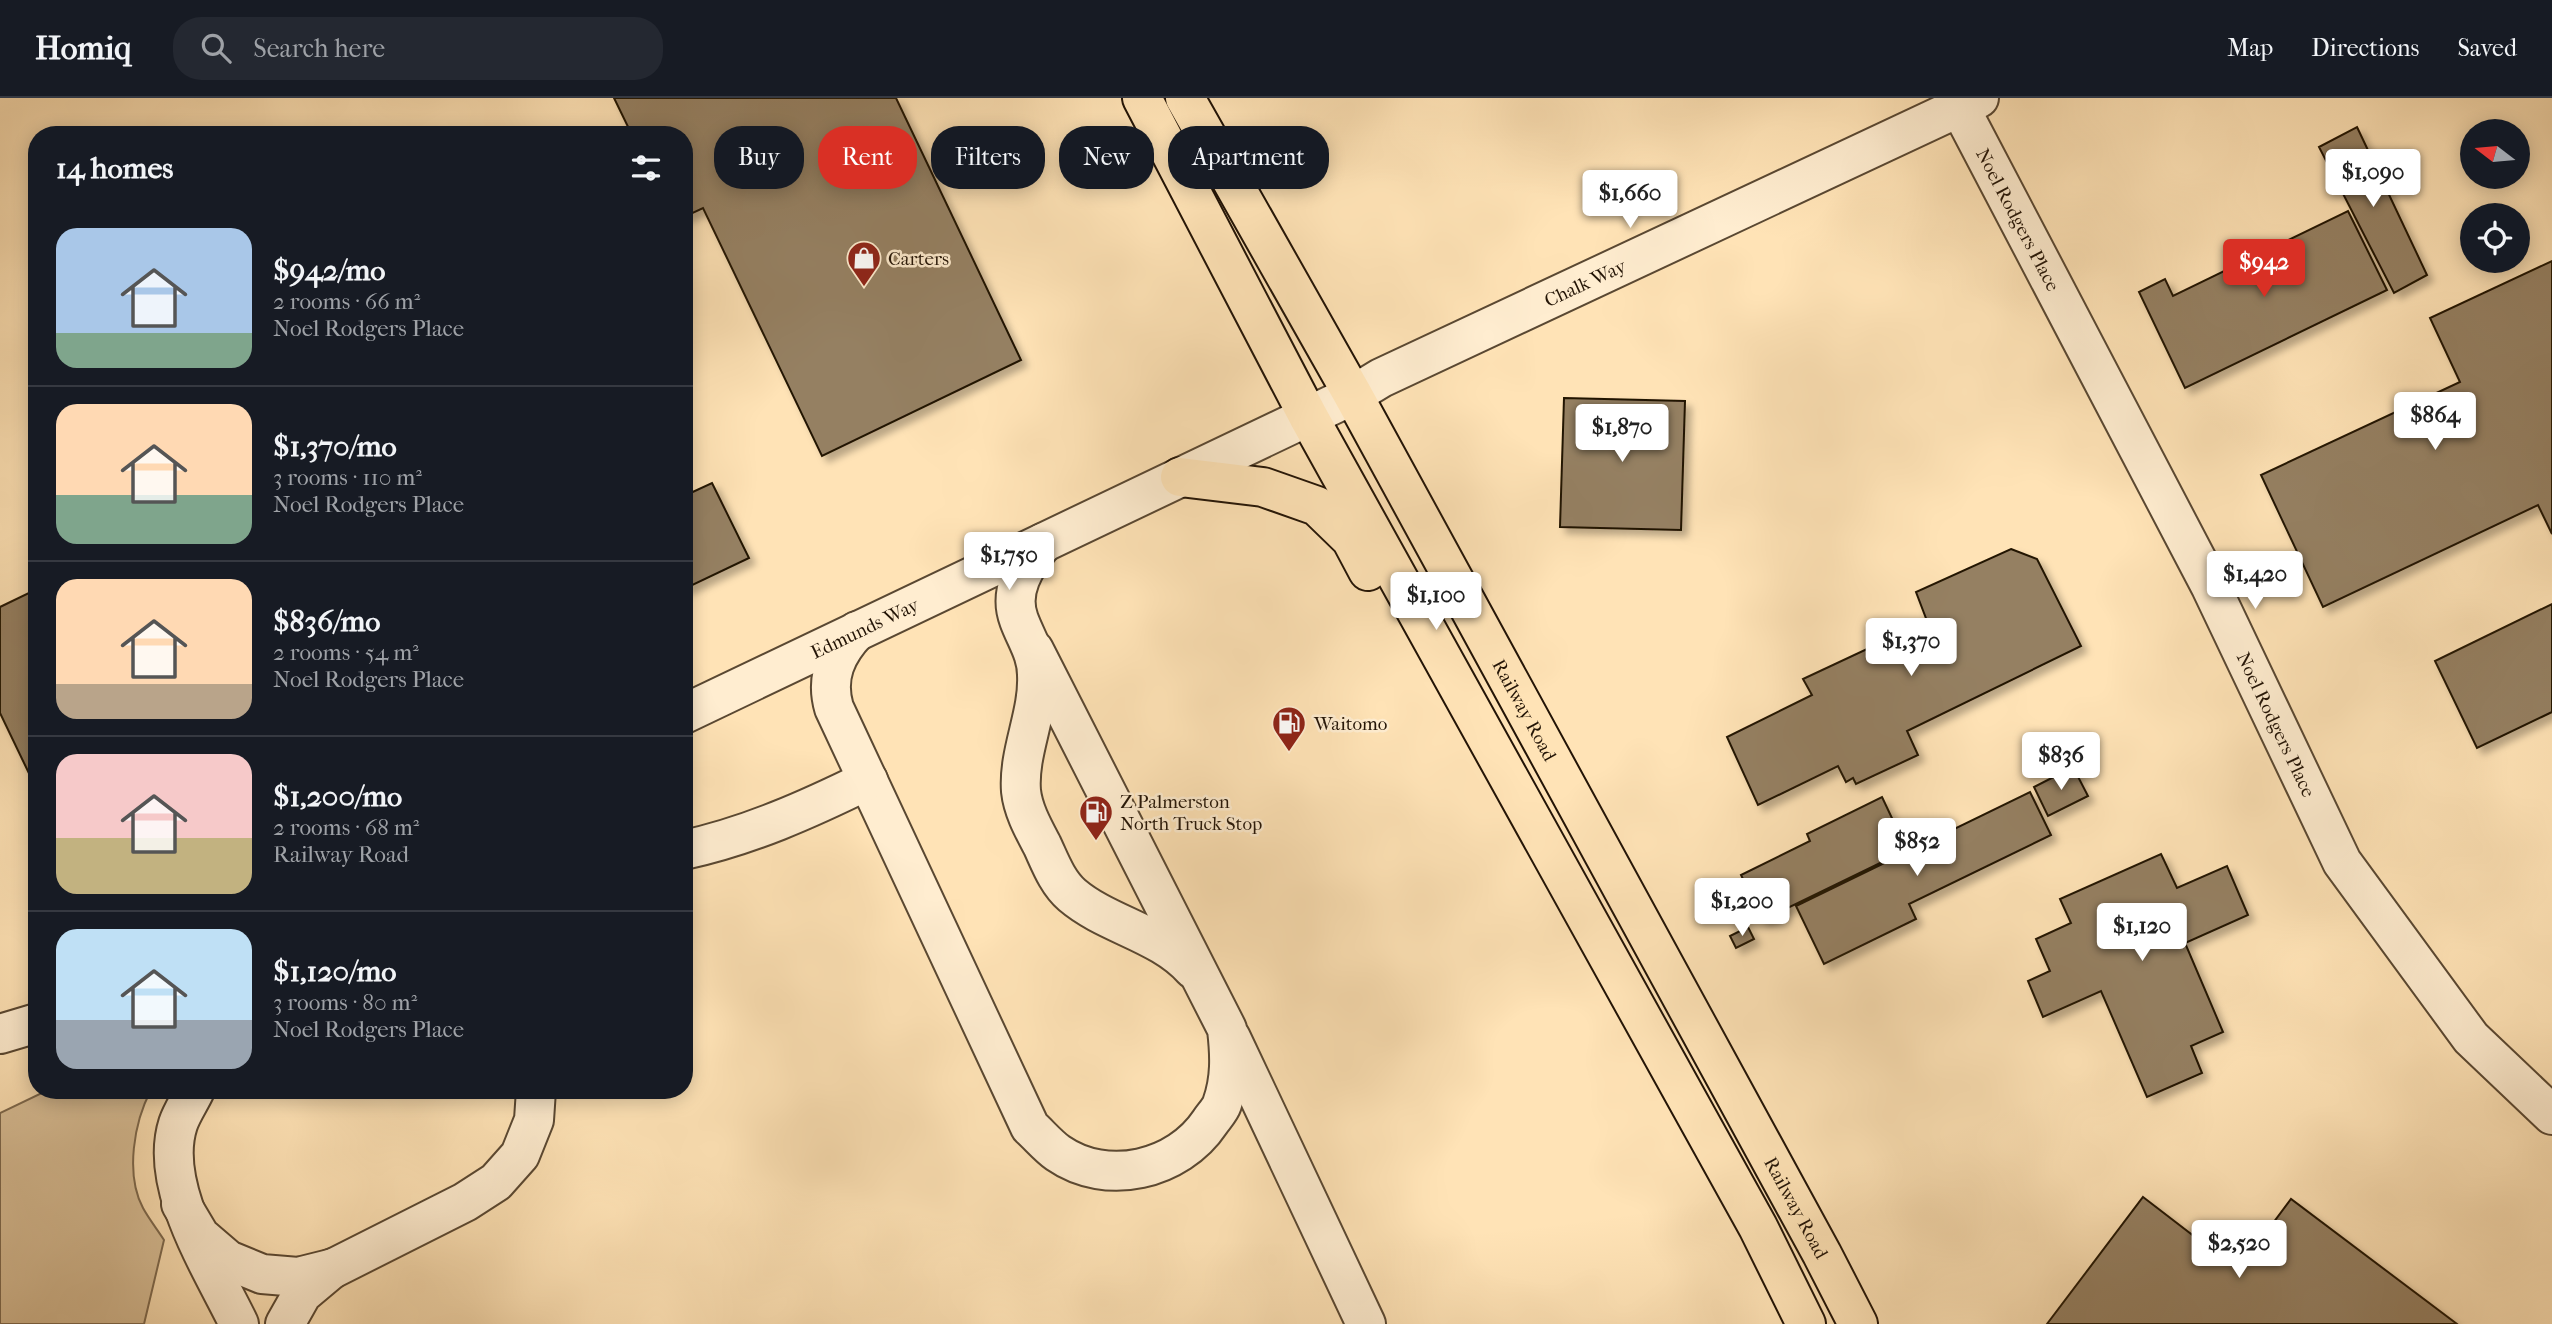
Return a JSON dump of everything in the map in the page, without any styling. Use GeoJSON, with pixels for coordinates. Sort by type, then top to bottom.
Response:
{"type":"FeatureCollection","features":[{"type":"Feature","properties":{"kind":"main road"},"geometry":{"type":"LineString","coordinates":[[1142,98],[1308,416],[1758,1227],[1806,1324]]}},
{"type":"Feature","properties":{"kind":"main road","name":"Railway Road"},"geometry":{"type":"LineString","coordinates":[[1185,98],[1353,395],[1858,1324]]}},
{"type":"Feature","properties":{"kind":"main road"},"geometry":{"type":"LineString","coordinates":[[1180,477],[1263,486],[1317,506],[1351,539],[1487,787],[1595,934]]}},
{"type":"Feature","properties":{"kind":"street","name":"Chalk Way"},"geometry":{"type":"LineString","coordinates":[[1308,416],[1353,395],[1381,378],[1970,103]]}},
{"type":"Feature","properties":{"kind":"street","name":"Noel Rodgers Place"},"geometry":{"type":"LineString","coordinates":[[1970,103],[2211,587],[2342,862],[2471,1038],[2552,1115]]}},
{"type":"Feature","properties":{"kind":"street","name":"Edmunds Way"},"geometry":{"type":"LineString","coordinates":[[693,710],[1308,416]]}},
{"type":"Feature","properties":{"kind":"street"},"geometry":{"type":"LineString","coordinates":[[857,631],[843,646],[835,662],[830,679],[830,695],[834,708],[1030,1127],[1058,1153],[1094,1169],[1132,1171],[1169,1160],[1200,1137],[1222,1105],[1231,1068],[1227,1029],[1019,620],[1015,606],[1016,590],[1030,560],[1043,543]]}},
{"type":"Feature","properties":{"kind":"street"},"geometry":{"type":"LineString","coordinates":[[1034,650],[1037,675],[1021,772],[1021,793],[1027,814],[1056,875],[1071,894],[1184,958],[1207,988],[1366,1324]]}},
{"type":"Feature","properties":{"kind":"street"},"geometry":{"type":"LineString","coordinates":[[693,848],[798,814],[869,780]]}},
{"type":"Feature","properties":{"kind":"street"},"geometry":{"type":"LineString","coordinates":[[0,1034],[28,1026]]}},
{"type":"Feature","properties":{"kind":"street"},"geometry":{"type":"LineString","coordinates":[[190,1099],[178,1124],[172,1165],[181,1204],[239,1324]]}},
{"type":"Feature","properties":{"kind":"street"},"geometry":{"type":"LineString","coordinates":[[285,1324],[302,1294],[334,1268],[465,1202],[496,1182],[520,1154],[534,1120],[535,1099]]}},
{"type":"Feature","properties":{"kind":"street"},"geometry":{"type":"LineString","coordinates":[[181,1204],[200,1236],[228,1260],[262,1274],[298,1277],[334,1268]]}},
{"type":"Feature","properties":{"kind":"shaded area"},"geometry":{"type":"Polygon","coordinates":[[[29,1099],[147,1099],[136,1132],[134,1180],[143,1208],[164,1240],[144,1324],[0,1324],[0,1113],[29,1099]]]}},
{"type":"Feature","properties":{"kind":"building","name":"Carters"},"geometry":{"type":"Polygon","coordinates":[[[614,98],[896,98],[909,126],[818,126],[818,189],[917,189],[917,142],[931,171],[931,189],[939,189],[1021,360],[822,456],[703,208],[693,213],[693,126],[628,126],[614,98]]]}},
{"type":"Feature","properties":{"kind":"building"},"geometry":{"type":"Polygon","coordinates":[[[2357,127],[2427,275],[2394,293],[2319,147],[2357,127]]]}},
{"type":"Feature","properties":{"kind":"building"},"geometry":{"type":"Polygon","coordinates":[[[2348,211],[2387,290],[2185,388],[2139,292],[2165,279],[2173,296],[2348,211]]]}},
{"type":"Feature","properties":{"kind":"building"},"geometry":{"type":"Polygon","coordinates":[[[2552,261],[2552,534],[2538,505],[2323,607],[2261,475],[2460,382],[2430,318],[2552,261]]]}},
{"type":"Feature","properties":{"kind":"building"},"geometry":{"type":"Polygon","coordinates":[[[1564,398],[1685,401],[1681,530],[1560,527],[1564,398]]]}},
{"type":"Feature","properties":{"kind":"building"},"geometry":{"type":"Polygon","coordinates":[[[712,483],[749,558],[693,585],[693,492],[712,483]]]}},
{"type":"Feature","properties":{"kind":"building"},"geometry":{"type":"Polygon","coordinates":[[[2011,549],[2037,559],[2081,646],[1907,731],[1918,755],[1856,784],[1853,778],[1846,782],[1838,766],[1758,805],[1727,737],[1812,695],[1803,679],[1927,621],[1916,592],[2011,549]]]}},
{"type":"Feature","properties":{"kind":"building"},"geometry":{"type":"Polygon","coordinates":[[[28,593],[28,771],[0,713],[0,607],[28,593]]]}},
{"type":"Feature","properties":{"kind":"building"},"geometry":{"type":"Polygon","coordinates":[[[2552,604],[2552,712],[2477,748],[2435,661],[2552,604]]]}},
{"type":"Feature","properties":{"kind":"building"},"geometry":{"type":"Polygon","coordinates":[[[2073,767],[2088,796],[2048,816],[2034,787],[2073,767]]]}},
{"type":"Feature","properties":{"kind":"building"},"geometry":{"type":"Polygon","coordinates":[[[2030,792],[2051,835],[1909,904],[1916,919],[1824,964],[1796,906],[2030,792]]]}},
{"type":"Feature","properties":{"kind":"building"},"geometry":{"type":"Polygon","coordinates":[[[1882,797],[1907,850],[1763,920],[1741,875],[1810,841],[1807,834],[1882,797]]]}},
{"type":"Feature","properties":{"kind":"building"},"geometry":{"type":"Polygon","coordinates":[[[2161,854],[2177,888],[2227,866],[2248,915],[2185,943],[2223,1032],[2191,1046],[2202,1073],[2147,1097],[2101,991],[2043,1017],[2028,981],[2050,971],[2036,939],[2071,923],[2060,899],[2161,854]]]}},
{"type":"Feature","properties":{"kind":"building"},"geometry":{"type":"Polygon","coordinates":[[[1748,927],[1754,939],[1736,948],[1730,936],[1748,927]]]}},
{"type":"Feature","properties":{"kind":"building"},"geometry":{"type":"Polygon","coordinates":[[[2143,1197],[2238,1270],[2291,1199],[2457,1324],[2047,1324],[2143,1197]]]}},
{"type":"Feature","properties":{"kind":"place","name":"Carters"},"geometry":{"type":"Point","coordinates":[864,288]}},
{"type":"Feature","properties":{"kind":"place","name":"Waitomo"},"geometry":{"type":"Point","coordinates":[1289,753]}},
{"type":"Feature","properties":{"kind":"place","name":"Z Palmerston North Truck Stop"},"geometry":{"type":"Point","coordinates":[1096,842]}}]}
